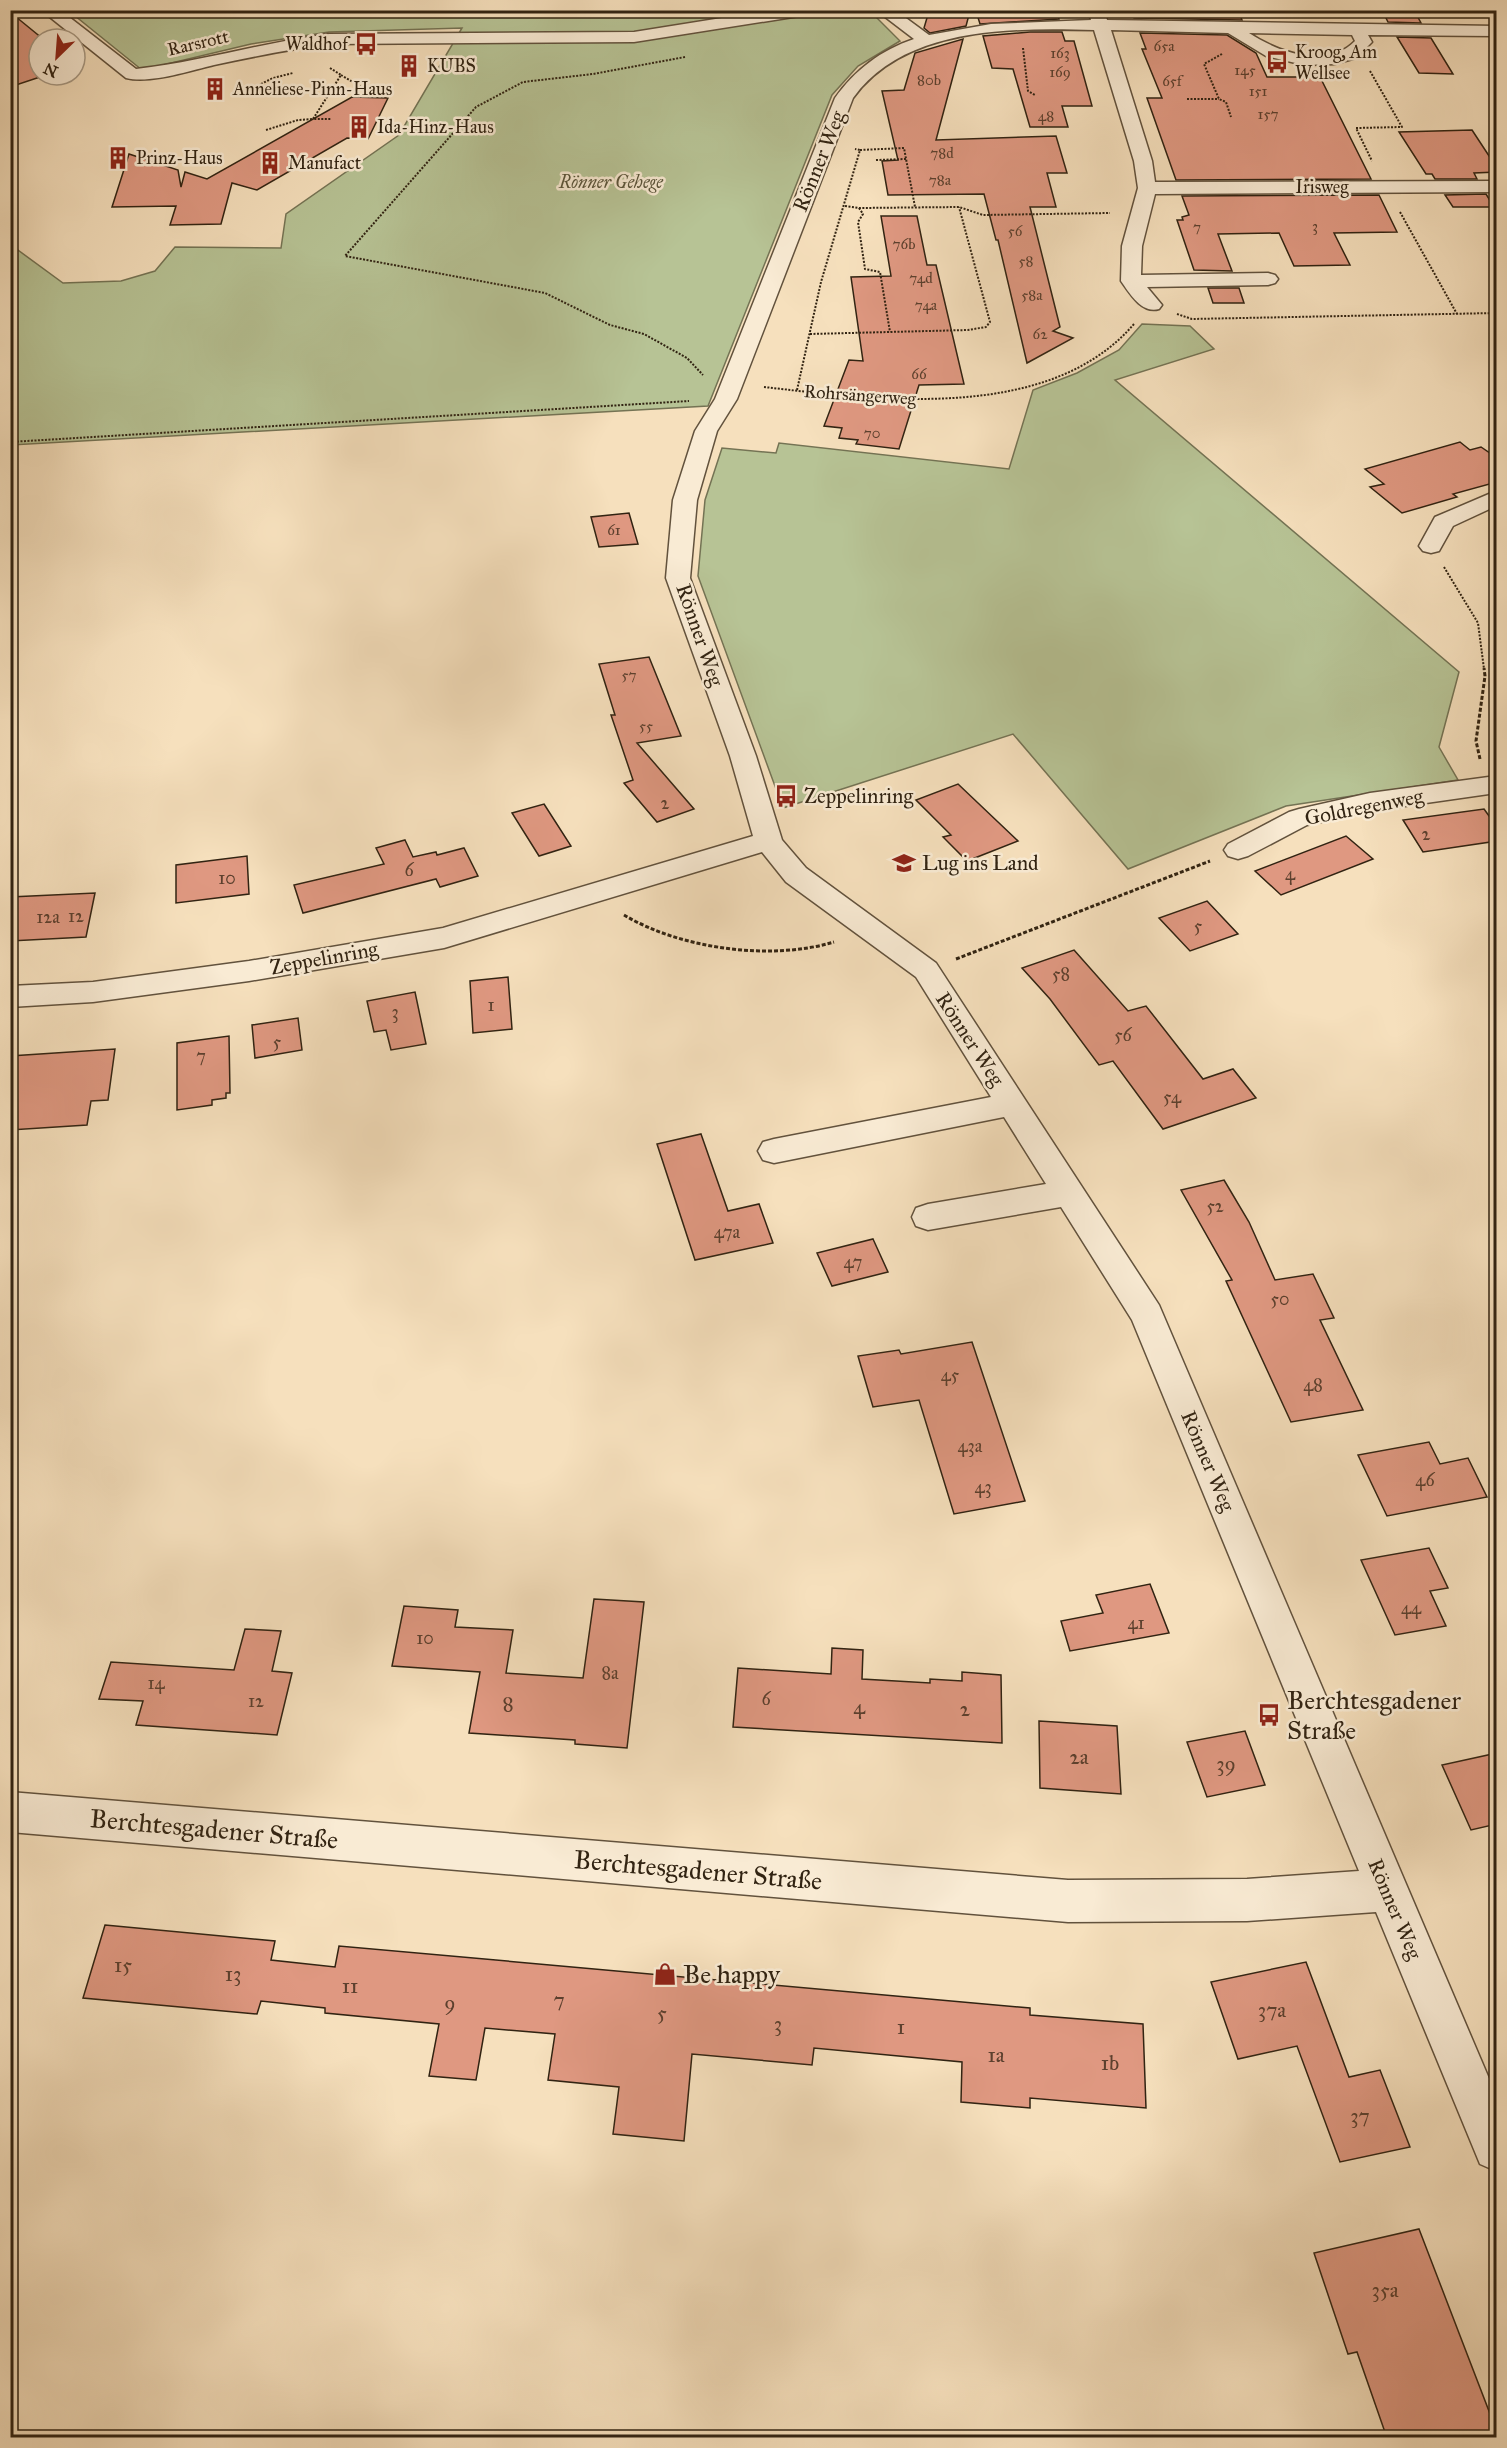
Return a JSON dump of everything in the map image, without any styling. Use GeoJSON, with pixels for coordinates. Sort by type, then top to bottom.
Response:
{"type":"FeatureCollection","features":[{"type":"Feature","properties":{"kind":"street","name":"Rarsrott"},"geometry":{"type":"LineString","coordinates":[[49,10],[132,74],[164,71],[288,44],[328,39],[634,37],[806,10]]}},
{"type":"Feature","properties":{"kind":"street"},"geometry":{"type":"LineString","coordinates":[[884,10],[927,41]]}},
{"type":"Feature","properties":{"kind":"street"},"geometry":{"type":"LineString","coordinates":[[1098,18],[1143,161],[1147,188],[1132,246],[1131,281],[1152,305]]}},
{"type":"Feature","properties":{"kind":"street","name":"Rönner Weg"},"geometry":{"type":"LineString","coordinates":[[1491,32],[1356,28],[1232,28],[1098,18],[970,32],[927,41],[888,57],[867,71],[851,87],[844,98],[719,382],[726,399],[706,431],[685,500],[678,578],[743,756],[769,842],[796,875],[926,970],[1147,1315],[1497,2148]]}},
{"type":"Feature","properties":{"kind":"street"},"geometry":{"type":"LineString","coordinates":[[1232,28],[1251,42],[1281,55],[1313,60],[1352,54],[1364,42],[1356,28]]}},
{"type":"Feature","properties":{"kind":"street"},"geometry":{"type":"LineString","coordinates":[[1491,32],[1497,51]]}},
{"type":"Feature","properties":{"kind":"street","name":"Irisweg"},"geometry":{"type":"LineString","coordinates":[[1147,188],[1497,186]]}},
{"type":"Feature","properties":{"kind":"street"},"geometry":{"type":"LineString","coordinates":[[1131,281],[1268,279]]}},
{"type":"Feature","properties":{"kind":"street"},"geometry":{"type":"LineString","coordinates":[[1431,546],[1443,522],[1497,498]]}},
{"type":"Feature","properties":{"kind":"street","name":"Goldregenweg"},"geometry":{"type":"LineString","coordinates":[[1238,850],[1299,818],[1370,802],[1491,785]]}},
{"type":"Feature","properties":{"kind":"street","name":"Zeppelinring"},"geometry":{"type":"LineString","coordinates":[[10,997],[93,992],[249,971],[444,938],[741,848],[769,842]]}},
{"type":"Feature","properties":{"kind":"street"},"geometry":{"type":"LineString","coordinates":[[774,1151],[1012,1104]]}},
{"type":"Feature","properties":{"kind":"street"},"geometry":{"type":"LineString","coordinates":[[928,1217],[1069,1193]]}},
{"type":"Feature","properties":{"kind":"street","name":"Berchtesgadener Straße"},"geometry":{"type":"LineString","coordinates":[[10,1812],[1068,1901],[1247,1900],[1387,1890]]}},
{"type":"Feature","properties":{"kind":"path"},"geometry":{"type":"LineString","coordinates":[[1022,41],[1028,91],[1035,95]]}},
{"type":"Feature","properties":{"kind":"path"},"geometry":{"type":"LineString","coordinates":[[1219,99],[1204,64],[1251,42]]}},
{"type":"Feature","properties":{"kind":"path"},"geometry":{"type":"LineString","coordinates":[[330,68],[365,89]]}},
{"type":"Feature","properties":{"kind":"path"},"geometry":{"type":"LineString","coordinates":[[238,95],[273,78],[299,71]]}},
{"type":"Feature","properties":{"kind":"path"},"geometry":{"type":"LineString","coordinates":[[313,119],[341,75]]}},
{"type":"Feature","properties":{"kind":"path"},"geometry":{"type":"LineString","coordinates":[[523,82],[476,107],[345,256],[544,293],[610,325],[644,334],[687,358],[719,382]]}},
{"type":"Feature","properties":{"kind":"path"},"geometry":{"type":"LineString","coordinates":[[1187,99],[1219,99],[1226,102],[1231,117]]}},
{"type":"Feature","properties":{"kind":"path"},"geometry":{"type":"LineString","coordinates":[[266,130],[298,120],[331,119]]}},
{"type":"Feature","properties":{"kind":"path"},"geometry":{"type":"LineString","coordinates":[[824,147],[860,150],[904,148],[915,207]]}},
{"type":"Feature","properties":{"kind":"path"},"geometry":{"type":"LineString","coordinates":[[797,390],[821,282],[860,150]]}},
{"type":"Feature","properties":{"kind":"path"},"geometry":{"type":"LineString","coordinates":[[876,160],[906,159]]}},
{"type":"Feature","properties":{"kind":"path"},"geometry":{"type":"LineString","coordinates":[[845,206],[859,208],[959,207],[983,215],[1141,212]]}},
{"type":"Feature","properties":{"kind":"path"},"geometry":{"type":"LineString","coordinates":[[810,334],[978,330],[986,327],[990,322],[959,207]]}},
{"type":"Feature","properties":{"kind":"path"},"geometry":{"type":"LineString","coordinates":[[859,208],[863,214],[858,222],[865,268],[880,272],[891,332]]}},
{"type":"Feature","properties":{"kind":"path"},"geometry":{"type":"LineString","coordinates":[[1152,305],[1192,319],[1497,313]]}},
{"type":"Feature","properties":{"kind":"path","name":"Rohrsängerweg"},"geometry":{"type":"LineString","coordinates":[[719,382],[895,401],[965,399],[1018,389],[1069,372],[1112,347],[1152,305]]}},
{"type":"Feature","properties":{"kind":"path"},"geometry":{"type":"LineString","coordinates":[[10,442],[698,400]]}},
{"type":"Feature","properties":{"kind":"path"},"geometry":{"type":"LineString","coordinates":[[1431,546],[1478,623],[1485,676],[1476,741],[1491,785]]}},
{"type":"Feature","properties":{"kind":"path"},"geometry":{"type":"LineString","coordinates":[[926,970],[1238,850]]}},
{"type":"Feature","properties":{"kind":"path"},"geometry":{"type":"LineString","coordinates":[[600,892],[624,915],[655,932],[712,945],[773,951],[821,948],[868,927]]}},
{"type":"Feature","properties":{"kind":"green space","name":"Rönner Gehege"},"geometry":{"type":"Polygon","coordinates":[[[869,10],[900,41],[858,66],[832,95],[708,406],[11,445],[10,254],[14,252],[11,245],[63,283],[121,281],[155,271],[175,247],[281,248],[286,214],[399,135],[462,28],[329,32],[251,44],[142,70],[69,11],[869,10]]]}},
{"type":"Feature","properties":{"kind":"green space"},"geometry":{"type":"Polygon","coordinates":[[[1142,324],[1190,326],[1214,349],[1115,380],[1459,672],[1439,747],[1458,780],[1286,806],[1128,869],[1013,734],[783,808],[698,576],[705,500],[722,448],[776,453],[779,443],[1009,469],[1033,390],[1077,373],[1119,350],[1142,324]]]}},
{"type":"Feature","properties":{"kind":"building"},"geometry":{"type":"Polygon","coordinates":[[[1057,10],[1059,19],[980,24],[976,11],[1057,10]]]}},
{"type":"Feature","properties":{"kind":"building"},"geometry":{"type":"Polygon","coordinates":[[[1131,10],[1238,10],[1242,20],[1134,18],[1131,10]]]}},
{"type":"Feature","properties":{"kind":"building"},"geometry":{"type":"Polygon","coordinates":[[[1382,10],[1414,10],[1421,23],[1388,22],[1382,10]]]}},
{"type":"Feature","properties":{"kind":"building"},"geometry":{"type":"Polygon","coordinates":[[[929,11],[970,11],[966,26],[930,33],[924,28],[929,11]]]}},
{"type":"Feature","properties":{"kind":"building"},"geometry":{"type":"Polygon","coordinates":[[[10,12],[28,27],[27,81],[10,87],[10,12]]]}},
{"type":"Feature","properties":{"kind":"building"},"geometry":{"type":"Polygon","coordinates":[[[1062,32],[1065,41],[1074,41],[1092,106],[1062,106],[1068,127],[1030,127],[1013,69],[992,68],[983,36],[1062,32]]]}},
{"type":"Feature","properties":{"kind":"building"},"geometry":{"type":"Polygon","coordinates":[[[1140,33],[1227,35],[1256,53],[1267,77],[1320,77],[1371,179],[1176,180],[1147,98],[1162,98],[1142,49],[1146,49],[1140,33]]]}},
{"type":"Feature","properties":{"kind":"building"},"geometry":{"type":"Polygon","coordinates":[[[1397,37],[1431,38],[1453,74],[1419,73],[1397,37]]]}},
{"type":"Feature","properties":{"kind":"building"},"geometry":{"type":"Polygon","coordinates":[[[963,39],[936,140],[1056,136],[1067,173],[1047,173],[1056,207],[1030,207],[1060,327],[1053,331],[1073,338],[1027,363],[998,240],[996,240],[984,194],[888,195],[882,161],[898,160],[882,91],[904,90],[915,53],[963,39]]]}},
{"type":"Feature","properties":{"kind":"building"},"geometry":{"type":"Polygon","coordinates":[[[352,97],[388,98],[368,139],[347,138],[257,190],[232,183],[221,224],[170,225],[176,206],[112,207],[129,154],[178,170],[181,187],[185,172],[207,179],[352,97]]]}},
{"type":"Feature","properties":{"kind":"building"},"geometry":{"type":"Polygon","coordinates":[[[1472,130],[1497,168],[1497,172],[1474,173],[1477,179],[1435,179],[1432,174],[1426,174],[1399,132],[1472,130]]]}},
{"type":"Feature","properties":{"kind":"building"},"geometry":{"type":"Polygon","coordinates":[[[1486,194],[1494,207],[1453,207],[1445,195],[1486,194]]]}},
{"type":"Feature","properties":{"kind":"building"},"geometry":{"type":"Polygon","coordinates":[[[1379,195],[1397,232],[1334,233],[1350,265],[1294,266],[1279,233],[1218,234],[1232,271],[1194,270],[1177,220],[1183,220],[1182,217],[1189,215],[1182,196],[1379,195]]]}},
{"type":"Feature","properties":{"kind":"building"},"geometry":{"type":"Polygon","coordinates":[[[881,216],[917,216],[927,265],[936,265],[964,384],[919,385],[899,449],[856,444],[858,440],[839,438],[842,428],[824,426],[849,360],[863,361],[851,277],[891,276],[881,216]]]}},
{"type":"Feature","properties":{"kind":"building"},"geometry":{"type":"Polygon","coordinates":[[[1208,288],[1239,288],[1244,303],[1213,303],[1208,288]]]}},
{"type":"Feature","properties":{"kind":"building"},"geometry":{"type":"Polygon","coordinates":[[[1460,442],[1470,450],[1481,447],[1497,458],[1497,482],[1453,494],[1457,497],[1402,513],[1370,487],[1384,484],[1365,469],[1460,442]]]}},
{"type":"Feature","properties":{"kind":"building"},"geometry":{"type":"Polygon","coordinates":[[[629,513],[638,544],[599,547],[591,517],[629,513]]]}},
{"type":"Feature","properties":{"kind":"building"},"geometry":{"type":"Polygon","coordinates":[[[649,657],[681,736],[637,743],[694,809],[657,822],[624,783],[633,780],[611,715],[615,715],[599,664],[649,657]]]}},
{"type":"Feature","properties":{"kind":"building"},"geometry":{"type":"Polygon","coordinates":[[[958,784],[1018,841],[967,861],[943,837],[951,835],[916,800],[958,784]]]}},
{"type":"Feature","properties":{"kind":"building"},"geometry":{"type":"Polygon","coordinates":[[[544,804],[571,846],[539,856],[512,813],[544,804]]]}},
{"type":"Feature","properties":{"kind":"building"},"geometry":{"type":"Polygon","coordinates":[[[1484,809],[1497,827],[1497,841],[1423,852],[1403,820],[1484,809]]]}},
{"type":"Feature","properties":{"kind":"building"},"geometry":{"type":"Polygon","coordinates":[[[1346,836],[1373,859],[1281,895],[1255,871],[1346,836]]]}},
{"type":"Feature","properties":{"kind":"building"},"geometry":{"type":"Polygon","coordinates":[[[405,840],[413,857],[436,852],[437,855],[464,848],[478,876],[440,887],[436,879],[303,913],[294,885],[384,864],[376,848],[405,840]]]}},
{"type":"Feature","properties":{"kind":"building"},"geometry":{"type":"Polygon","coordinates":[[[247,856],[249,894],[176,903],[176,865],[247,856]]]}},
{"type":"Feature","properties":{"kind":"building"},"geometry":{"type":"Polygon","coordinates":[[[95,893],[86,937],[10,941],[10,897],[95,893]]]}},
{"type":"Feature","properties":{"kind":"building"},"geometry":{"type":"Polygon","coordinates":[[[1207,901],[1238,934],[1190,951],[1159,918],[1207,901]]]}},
{"type":"Feature","properties":{"kind":"building"},"geometry":{"type":"Polygon","coordinates":[[[1074,950],[1128,1011],[1146,1006],[1203,1079],[1233,1069],[1256,1098],[1163,1129],[1113,1061],[1099,1065],[1050,999],[1022,968],[1074,950]]]}},
{"type":"Feature","properties":{"kind":"building"},"geometry":{"type":"Polygon","coordinates":[[[508,977],[512,1029],[473,1033],[470,981],[508,977]]]}},
{"type":"Feature","properties":{"kind":"building"},"geometry":{"type":"Polygon","coordinates":[[[415,992],[426,1044],[391,1050],[386,1030],[374,1032],[367,1001],[415,992]]]}},
{"type":"Feature","properties":{"kind":"building"},"geometry":{"type":"Polygon","coordinates":[[[298,1018],[302,1050],[255,1058],[252,1025],[298,1018]]]}},
{"type":"Feature","properties":{"kind":"building"},"geometry":{"type":"Polygon","coordinates":[[[229,1036],[230,1093],[226,1093],[226,1098],[212,1100],[212,1105],[177,1110],[177,1043],[229,1036]]]}},
{"type":"Feature","properties":{"kind":"building"},"geometry":{"type":"Polygon","coordinates":[[[115,1049],[108,1100],[91,1101],[87,1125],[10,1130],[10,1056],[115,1049]]]}},
{"type":"Feature","properties":{"kind":"building"},"geometry":{"type":"Polygon","coordinates":[[[701,1134],[728,1211],[759,1204],[773,1243],[695,1260],[657,1144],[701,1134]]]}},
{"type":"Feature","properties":{"kind":"building"},"geometry":{"type":"Polygon","coordinates":[[[1224,1180],[1249,1222],[1275,1280],[1313,1274],[1334,1318],[1320,1320],[1363,1410],[1291,1422],[1226,1281],[1232,1280],[1181,1190],[1224,1180]]]}},
{"type":"Feature","properties":{"kind":"building"},"geometry":{"type":"Polygon","coordinates":[[[873,1239],[888,1272],[832,1286],[817,1253],[873,1239]]]}},
{"type":"Feature","properties":{"kind":"building"},"geometry":{"type":"Polygon","coordinates":[[[972,1342],[1025,1501],[954,1514],[919,1400],[873,1407],[858,1356],[899,1350],[901,1354],[972,1342]]]}},
{"type":"Feature","properties":{"kind":"building"},"geometry":{"type":"Polygon","coordinates":[[[1429,1442],[1440,1464],[1468,1458],[1487,1497],[1387,1516],[1358,1455],[1429,1442]]]}},
{"type":"Feature","properties":{"kind":"building"},"geometry":{"type":"Polygon","coordinates":[[[1429,1548],[1448,1588],[1430,1591],[1446,1626],[1395,1635],[1361,1560],[1429,1548]]]}},
{"type":"Feature","properties":{"kind":"building"},"geometry":{"type":"Polygon","coordinates":[[[1150,1584],[1169,1633],[1070,1651],[1061,1621],[1103,1613],[1096,1595],[1150,1584]]]}},
{"type":"Feature","properties":{"kind":"building"},"geometry":{"type":"Polygon","coordinates":[[[594,1599],[644,1602],[627,1748],[575,1744],[575,1740],[469,1733],[480,1672],[392,1666],[404,1606],[458,1610],[455,1627],[513,1630],[506,1673],[583,1678],[594,1599]]]}},
{"type":"Feature","properties":{"kind":"building"},"geometry":{"type":"Polygon","coordinates":[[[245,1629],[281,1631],[272,1671],[292,1673],[277,1735],[136,1725],[143,1701],[99,1699],[111,1662],[234,1670],[245,1629]]]}},
{"type":"Feature","properties":{"kind":"building"},"geometry":{"type":"Polygon","coordinates":[[[832,1648],[863,1650],[862,1679],[930,1683],[930,1679],[962,1681],[962,1672],[1001,1675],[1002,1743],[733,1727],[738,1668],[831,1674],[832,1648]]]}},
{"type":"Feature","properties":{"kind":"building"},"geometry":{"type":"Polygon","coordinates":[[[1039,1721],[1117,1726],[1121,1794],[1040,1788],[1039,1721]]]}},
{"type":"Feature","properties":{"kind":"building"},"geometry":{"type":"Polygon","coordinates":[[[1245,1731],[1265,1785],[1207,1797],[1187,1742],[1245,1731]]]}},
{"type":"Feature","properties":{"kind":"building"},"geometry":{"type":"Polygon","coordinates":[[[1497,1753],[1497,1824],[1471,1830],[1442,1765],[1497,1753]]]}},
{"type":"Feature","properties":{"kind":"building"},"geometry":{"type":"Polygon","coordinates":[[[105,1925],[275,1941],[271,1960],[335,1967],[339,1946],[1030,2008],[1030,2015],[1143,2024],[1146,2108],[1030,2098],[1030,2108],[961,2102],[962,2062],[814,2048],[812,2065],[692,2054],[684,2141],[613,2134],[619,2087],[548,2080],[555,2034],[485,2028],[476,2080],[429,2076],[439,2024],[325,2013],[325,2008],[261,2001],[257,2014],[83,1998],[105,1925]]]}},
{"type":"Feature","properties":{"kind":"building"},"geometry":{"type":"Polygon","coordinates":[[[1306,1962],[1349,2077],[1380,2070],[1410,2147],[1340,2162],[1297,2046],[1238,2059],[1211,1982],[1306,1962]]]}},
{"type":"Feature","properties":{"kind":"building"},"geometry":{"type":"Polygon","coordinates":[[[1419,2229],[1497,2432],[1497,2438],[1387,2438],[1357,2352],[1348,2354],[1314,2253],[1419,2229]]]}},
{"type":"Feature","properties":{"kind":"place","name":"Waldhof"},"geometry":{"type":"Point","coordinates":[366,44]}},
{"type":"Feature","properties":{"kind":"place","name":"Kroog, Am Wellsee"},"geometry":{"type":"Point","coordinates":[1277,62]}},
{"type":"Feature","properties":{"kind":"place","name":"KUBS"},"geometry":{"type":"Point","coordinates":[409,66]}},
{"type":"Feature","properties":{"kind":"place","name":"Anneliese-Pinn-Haus"},"geometry":{"type":"Point","coordinates":[215,89]}},
{"type":"Feature","properties":{"kind":"place","name":"Ida-Hinz-Haus"},"geometry":{"type":"Point","coordinates":[359,127]}},
{"type":"Feature","properties":{"kind":"place","name":"Prinz-Haus"},"geometry":{"type":"Point","coordinates":[118,158]}},
{"type":"Feature","properties":{"kind":"place","name":"Manufact"},"geometry":{"type":"Point","coordinates":[270,163]}},
{"type":"Feature","properties":{"kind":"place","name":"Zeppelinring"},"geometry":{"type":"Point","coordinates":[786,796]}},
{"type":"Feature","properties":{"kind":"place","name":"Lug ins Land"},"geometry":{"type":"Point","coordinates":[904,863]}},
{"type":"Feature","properties":{"kind":"place","name":"Berchtesgadener Straße"},"geometry":{"type":"Point","coordinates":[1269,1715]}},
{"type":"Feature","properties":{"kind":"place","name":"Be happy"},"geometry":{"type":"Point","coordinates":[665,1974]}}]}
